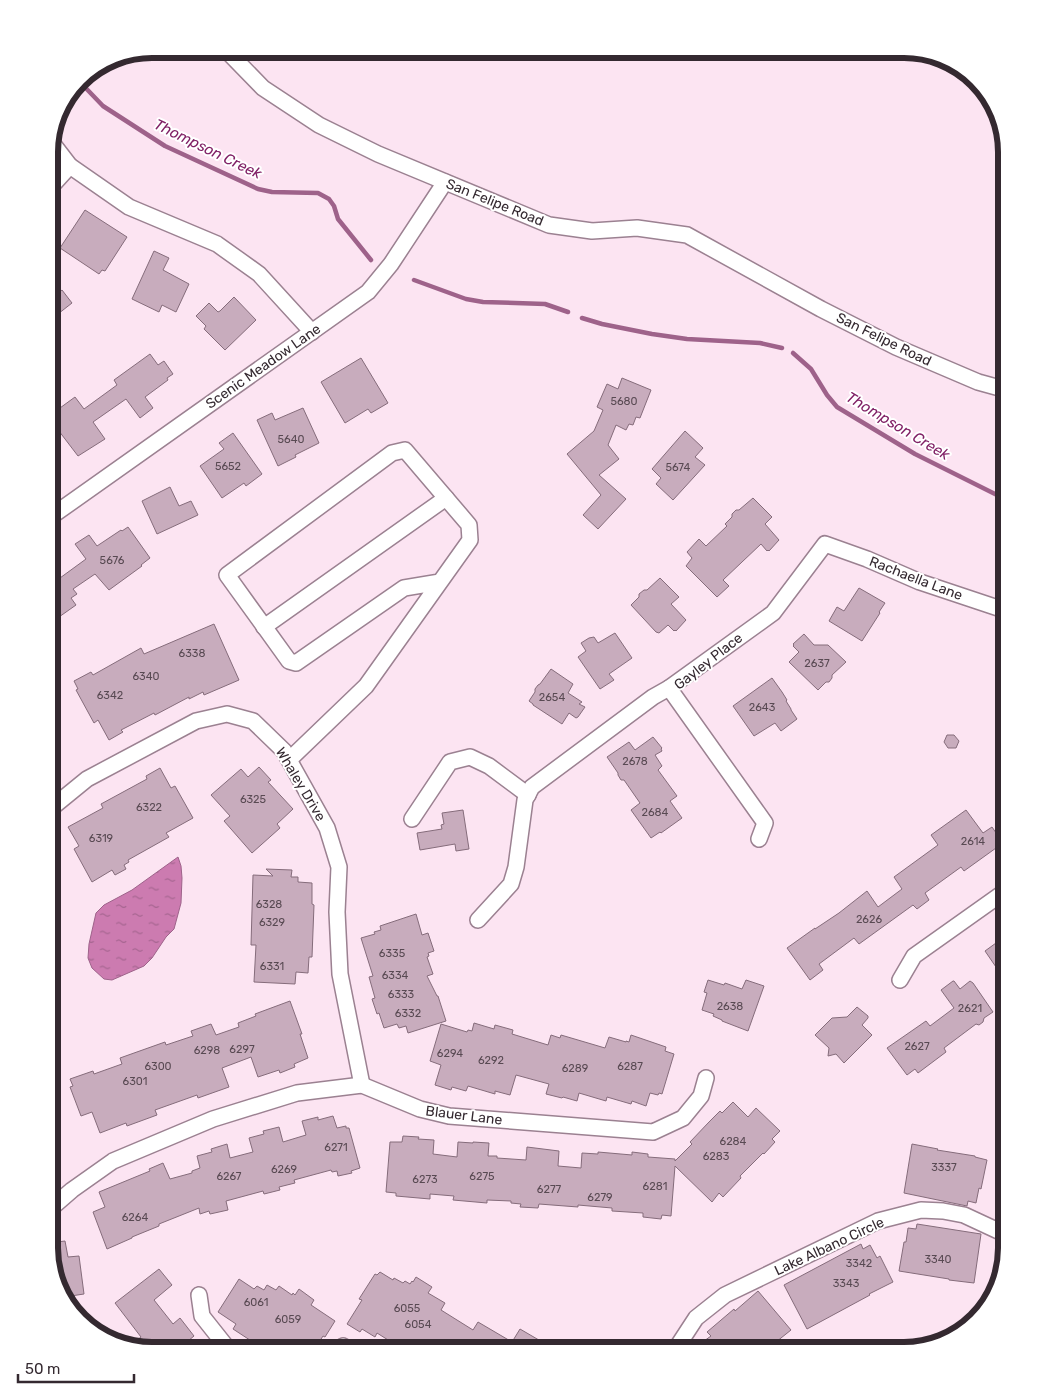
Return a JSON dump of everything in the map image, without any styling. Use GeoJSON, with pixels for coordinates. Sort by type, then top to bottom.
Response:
{"type":"FeatureCollection","features":[{"type":"Feature","properties":{"kind":"street","name":"San Felipe Road"},"geometry":{"type":"LineString","coordinates":[[235,58],[263,88],[320,125],[378,154],[550,224],[592,231],[638,228],[687,235],[896,348],[978,382],[998,388]]}},
{"type":"Feature","properties":{"kind":"street"},"geometry":{"type":"LineString","coordinates":[[58,150],[70,166],[130,207],[218,244],[258,274],[312,332]]}},
{"type":"Feature","properties":{"kind":"street"},"geometry":{"type":"LineString","coordinates":[[58,180],[70,166]]}},
{"type":"Feature","properties":{"kind":"street","name":"Scenic Meadow Lane"},"geometry":{"type":"LineString","coordinates":[[58,512],[368,292],[391,264],[445,182]]}},
{"type":"Feature","properties":{"kind":"street"},"geometry":{"type":"LineString","coordinates":[[289,760],[366,686],[470,540],[469,525],[405,450],[392,453],[227,575],[289,661],[296,663],[404,588],[440,582]]}},
{"type":"Feature","properties":{"kind":"street"},"geometry":{"type":"LineString","coordinates":[[264,627],[446,498]]}},
{"type":"Feature","properties":{"kind":"street","name":"Rachaella Lane"},"geometry":{"type":"LineString","coordinates":[[825,544],[867,559],[920,582],[998,608]]}},
{"type":"Feature","properties":{"kind":"street","name":"Gayley Place"},"geometry":{"type":"LineString","coordinates":[[759,839],[765,823],[669,688],[772,613],[825,544]]}},
{"type":"Feature","properties":{"kind":"street"},"geometry":{"type":"LineString","coordinates":[[478,920],[511,884],[514,878],[522,815],[525,800],[532,787],[653,697],[669,688]]}},
{"type":"Feature","properties":{"kind":"street","name":"Whaley Drive"},"geometry":{"type":"LineString","coordinates":[[58,802],[87,778],[196,721],[227,714],[253,721],[284,751],[327,828],[339,867],[337,912],[340,974],[362,1085]]}},
{"type":"Feature","properties":{"kind":"street"},"geometry":{"type":"LineString","coordinates":[[412,819],[450,762],[470,757],[489,766],[528,795]]}},
{"type":"Feature","properties":{"kind":"street"},"geometry":{"type":"LineString","coordinates":[[900,980],[914,956],[998,896]]}},
{"type":"Feature","properties":{"kind":"street","name":"Blauer Lane"},"geometry":{"type":"LineString","coordinates":[[58,1202],[113,1161],[213,1119],[297,1093],[362,1085],[420,1109],[450,1116],[653,1132],[683,1118],[701,1096],[706,1078]]}},
{"type":"Feature","properties":{"kind":"street","name":"Lake Albano Circle"},"geometry":{"type":"LineString","coordinates":[[680,1342],[696,1318],[725,1295],[878,1221],[921,1210],[944,1210],[964,1214],[998,1231]]}},
{"type":"Feature","properties":{"kind":"street"},"geometry":{"type":"LineString","coordinates":[[199,1295],[202,1316],[223,1342]]}},
{"type":"Feature","properties":{"kind":"water"},"geometry":{"type":"Polygon","coordinates":[[[178,857],[182,878],[181,903],[174,929],[144,966],[112,980],[104,979],[92,968],[88,958],[96,913],[104,905],[132,890],[178,857]]]}},
{"type":"Feature","properties":{"kind":"building"},"geometry":{"type":"Polygon","coordinates":[[[85,210],[127,237],[105,271],[102,270],[99,274],[60,248],[85,210]]]}},
{"type":"Feature","properties":{"kind":"building"},"geometry":{"type":"Polygon","coordinates":[[[154,251],[169,258],[163,270],[189,284],[176,312],[162,305],[159,312],[132,299],[154,251]]]}},
{"type":"Feature","properties":{"kind":"building"},"geometry":{"type":"Polygon","coordinates":[[[62,290],[72,303],[58,314],[58,293],[62,290]]]}},
{"type":"Feature","properties":{"kind":"building"},"geometry":{"type":"Polygon","coordinates":[[[234,297],[256,320],[225,350],[204,329],[206,326],[196,316],[209,303],[218,312],[220,311],[234,297]]]}},
{"type":"Feature","properties":{"kind":"building"},"geometry":{"type":"Polygon","coordinates":[[[150,354],[158,365],[164,361],[173,374],[145,397],[153,408],[140,418],[126,399],[93,422],[105,439],[78,456],[58,430],[58,409],[75,397],[84,409],[117,385],[114,380],[150,354]]]}},
{"type":"Feature","properties":{"kind":"building"},"geometry":{"type":"Polygon","coordinates":[[[361,358],[388,403],[371,413],[368,409],[345,423],[321,382],[361,358]]]}},
{"type":"Feature","properties":{"kind":"building"},"geometry":{"type":"Polygon","coordinates":[[[622,378],[651,390],[640,418],[636,417],[633,425],[629,424],[626,430],[616,425],[608,445],[619,459],[599,475],[626,499],[598,529],[583,515],[601,495],[567,454],[594,431],[603,410],[597,407],[607,384],[618,389],[622,378]]]}},
{"type":"Feature","properties":{"kind":"building"},"geometry":{"type":"Polygon","coordinates":[[[303,408],[319,443],[278,466],[257,420],[272,413],[275,420],[303,408]]]}},
{"type":"Feature","properties":{"kind":"building"},"geometry":{"type":"Polygon","coordinates":[[[685,431],[703,448],[695,457],[705,465],[673,500],[656,484],[661,478],[652,469],[685,431]]]}},
{"type":"Feature","properties":{"kind":"building"},"geometry":{"type":"Polygon","coordinates":[[[233,433],[262,474],[246,486],[244,483],[222,498],[200,466],[224,449],[219,443],[233,433]]]}},
{"type":"Feature","properties":{"kind":"building"},"geometry":{"type":"Polygon","coordinates":[[[170,487],[179,506],[191,501],[198,515],[157,534],[142,501],[170,487]]]}},
{"type":"Feature","properties":{"kind":"building"},"geometry":{"type":"Polygon","coordinates":[[[753,498],[772,517],[765,524],[779,540],[769,551],[761,544],[723,580],[729,586],[717,597],[686,566],[692,558],[687,552],[699,539],[706,546],[727,526],[725,524],[732,517],[732,514],[753,498]]]}},
{"type":"Feature","properties":{"kind":"building"},"geometry":{"type":"Polygon","coordinates":[[[128,527],[150,558],[109,590],[95,574],[73,589],[77,594],[71,598],[76,605],[59,617],[58,579],[86,559],[75,544],[89,535],[97,546],[128,527]]]}},
{"type":"Feature","properties":{"kind":"building"},"geometry":{"type":"Polygon","coordinates":[[[660,578],[679,597],[671,604],[686,620],[676,631],[668,625],[659,633],[656,632],[631,605],[639,597],[639,594],[647,590],[660,578]]]}},
{"type":"Feature","properties":{"kind":"building"},"geometry":{"type":"Polygon","coordinates":[[[859,588],[885,603],[862,641],[829,621],[837,607],[844,611],[859,588]]]}},
{"type":"Feature","properties":{"kind":"building"},"geometry":{"type":"Polygon","coordinates":[[[214,624],[239,680],[204,695],[203,692],[189,699],[189,697],[155,715],[154,713],[121,730],[123,732],[109,740],[98,720],[94,723],[76,690],[78,689],[74,681],[91,672],[93,675],[141,648],[144,654],[214,624]]]}},
{"type":"Feature","properties":{"kind":"building"},"geometry":{"type":"Polygon","coordinates":[[[615,633],[632,658],[609,674],[614,680],[600,689],[578,657],[586,651],[581,643],[594,637],[598,643],[615,633]]]}},
{"type":"Feature","properties":{"kind":"building"},"geometry":{"type":"Polygon","coordinates":[[[804,634],[814,645],[828,645],[846,662],[832,675],[829,682],[826,682],[818,690],[789,662],[799,652],[793,644],[804,634]]]}},
{"type":"Feature","properties":{"kind":"building"},"geometry":{"type":"Polygon","coordinates":[[[551,669],[573,684],[568,693],[582,702],[579,704],[585,707],[576,718],[569,713],[562,724],[529,701],[535,689],[551,669]]]}},
{"type":"Feature","properties":{"kind":"building"},"geometry":{"type":"Polygon","coordinates":[[[772,678],[797,719],[781,731],[775,723],[754,736],[733,706],[772,678]]]}},
{"type":"Feature","properties":{"kind":"building"},"geometry":{"type":"Polygon","coordinates":[[[947,735],[954,735],[959,741],[956,748],[948,748],[944,742],[947,735]]]}},
{"type":"Feature","properties":{"kind":"building"},"geometry":{"type":"Polygon","coordinates":[[[653,737],[662,748],[662,751],[655,755],[662,766],[658,770],[677,796],[670,801],[682,818],[651,838],[631,810],[640,803],[624,780],[621,780],[607,757],[629,742],[635,750],[653,737]]]}},
{"type":"Feature","properties":{"kind":"building"},"geometry":{"type":"Polygon","coordinates":[[[259,767],[271,780],[268,782],[293,809],[277,824],[280,828],[252,853],[224,821],[230,816],[211,795],[241,769],[248,777],[259,767]]]}},
{"type":"Feature","properties":{"kind":"building"},"geometry":{"type":"Polygon","coordinates":[[[160,768],[171,788],[175,786],[193,818],[166,833],[169,837],[128,860],[129,862],[124,865],[126,869],[115,875],[112,870],[92,882],[74,849],[79,846],[68,827],[103,808],[101,804],[147,779],[146,776],[160,768]]]}},
{"type":"Feature","properties":{"kind":"building"},"geometry":{"type":"Polygon","coordinates":[[[463,810],[469,849],[456,851],[455,844],[420,850],[417,833],[442,829],[441,825],[444,824],[442,813],[463,810]]]}},
{"type":"Feature","properties":{"kind":"building"},"geometry":{"type":"Polygon","coordinates":[[[966,810],[983,833],[992,827],[998,836],[998,847],[964,871],[961,867],[925,893],[929,900],[917,909],[913,905],[859,944],[854,938],[819,964],[823,970],[810,980],[787,948],[839,913],[867,891],[878,907],[902,889],[894,877],[938,845],[931,835],[966,810]]]}},
{"type":"Feature","properties":{"kind":"building"},"geometry":{"type":"Polygon","coordinates":[[[266,869],[292,870],[291,877],[298,877],[298,882],[312,883],[312,904],[314,905],[312,957],[309,957],[308,973],[296,972],[295,984],[254,982],[256,945],[251,945],[253,875],[273,876],[266,869]]]}},
{"type":"Feature","properties":{"kind":"building"},"geometry":{"type":"Polygon","coordinates":[[[416,914],[422,935],[428,933],[434,951],[428,953],[429,956],[427,957],[433,974],[427,976],[438,996],[446,1021],[408,1033],[406,1026],[399,1028],[397,1024],[384,1028],[379,1013],[377,1014],[372,999],[375,998],[369,977],[373,976],[361,938],[375,934],[374,932],[381,930],[380,926],[416,914]]]}},
{"type":"Feature","properties":{"kind":"building"},"geometry":{"type":"Polygon","coordinates":[[[998,942],[998,970],[985,951],[998,942]]]}},
{"type":"Feature","properties":{"kind":"building"},"geometry":{"type":"Polygon","coordinates":[[[708,980],[742,989],[746,980],[764,986],[748,1031],[722,1021],[713,1016],[714,1014],[702,1010],[707,993],[704,992],[708,980]]]}},
{"type":"Feature","properties":{"kind":"building"},"geometry":{"type":"Polygon","coordinates":[[[953,981],[960,989],[970,981],[973,983],[993,1012],[984,1018],[983,1022],[979,1025],[976,1024],[944,1048],[946,1052],[918,1073],[915,1069],[907,1075],[887,1048],[926,1021],[930,1026],[954,1008],[941,990],[953,981]]]}},
{"type":"Feature","properties":{"kind":"building"},"geometry":{"type":"Polygon","coordinates":[[[290,1001],[302,1034],[300,1034],[308,1058],[294,1064],[295,1067],[280,1073],[279,1070],[258,1077],[251,1057],[222,1068],[229,1087],[198,1098],[197,1095],[155,1110],[157,1115],[127,1126],[126,1123],[100,1133],[92,1112],[81,1116],[70,1087],[73,1086],[70,1079],[93,1071],[94,1074],[122,1064],[120,1058],[165,1042],[166,1045],[193,1036],[191,1031],[211,1024],[216,1035],[239,1027],[238,1023],[256,1016],[255,1014],[290,1001]]]}},
{"type":"Feature","properties":{"kind":"building"},"geometry":{"type":"Polygon","coordinates":[[[857,1007],[868,1016],[862,1025],[872,1035],[844,1063],[836,1054],[828,1056],[829,1048],[815,1035],[832,1018],[847,1017],[857,1007]]]}},
{"type":"Feature","properties":{"kind":"building"},"geometry":{"type":"Polygon","coordinates":[[[474,1023],[494,1029],[495,1025],[513,1030],[512,1034],[548,1045],[551,1035],[560,1038],[561,1035],[605,1048],[609,1037],[629,1042],[631,1035],[666,1047],[665,1051],[674,1054],[662,1094],[650,1093],[646,1106],[632,1101],[631,1104],[607,1097],[606,1101],[579,1093],[577,1101],[562,1098],[546,1094],[549,1084],[516,1075],[510,1095],[495,1091],[495,1094],[468,1086],[466,1091],[452,1087],[451,1090],[435,1085],[441,1065],[430,1061],[441,1024],[467,1032],[468,1030],[472,1031],[474,1023]]]}},
{"type":"Feature","properties":{"kind":"building"},"geometry":{"type":"Polygon","coordinates":[[[733,1102],[748,1117],[756,1108],[780,1131],[772,1139],[775,1142],[740,1176],[741,1178],[723,1197],[719,1193],[712,1202],[675,1166],[671,1216],[662,1215],[661,1219],[643,1217],[643,1213],[612,1211],[612,1208],[539,1204],[538,1208],[520,1207],[521,1204],[511,1203],[511,1201],[487,1200],[487,1203],[453,1200],[454,1196],[430,1194],[430,1199],[396,1196],[396,1193],[386,1192],[390,1142],[402,1142],[403,1136],[434,1140],[433,1154],[457,1157],[458,1142],[473,1142],[489,1143],[488,1156],[497,1156],[497,1158],[526,1160],[527,1147],[559,1151],[558,1166],[581,1168],[582,1153],[598,1154],[598,1152],[632,1155],[632,1152],[648,1154],[648,1157],[675,1159],[675,1161],[692,1144],[690,1142],[709,1122],[733,1102]]]}},
{"type":"Feature","properties":{"kind":"building"},"geometry":{"type":"Polygon","coordinates":[[[333,1116],[337,1128],[346,1126],[346,1128],[349,1128],[360,1168],[351,1171],[352,1173],[338,1176],[337,1171],[332,1172],[331,1170],[294,1180],[295,1183],[279,1187],[280,1190],[264,1194],[263,1191],[226,1201],[228,1210],[210,1214],[209,1211],[200,1214],[199,1208],[159,1224],[159,1226],[107,1249],[93,1212],[105,1207],[99,1192],[150,1171],[149,1169],[163,1163],[170,1179],[192,1173],[192,1171],[200,1168],[197,1156],[212,1152],[211,1149],[227,1144],[230,1158],[253,1152],[249,1138],[264,1134],[263,1131],[279,1127],[283,1142],[306,1135],[302,1121],[318,1117],[318,1120],[333,1116]]]}},
{"type":"Feature","properties":{"kind":"building"},"geometry":{"type":"Polygon","coordinates":[[[912,1144],[987,1160],[976,1203],[968,1201],[967,1206],[904,1193],[912,1144]]]}},
{"type":"Feature","properties":{"kind":"building"},"geometry":{"type":"Polygon","coordinates":[[[917,1224],[981,1234],[974,1283],[899,1271],[908,1228],[916,1229],[917,1224]]]}},
{"type":"Feature","properties":{"kind":"building"},"geometry":{"type":"Polygon","coordinates":[[[65,1241],[68,1257],[79,1256],[84,1294],[71,1296],[70,1294],[58,1260],[58,1242],[65,1241]]]}},
{"type":"Feature","properties":{"kind":"building"},"geometry":{"type":"Polygon","coordinates":[[[861,1244],[863,1249],[870,1245],[877,1258],[880,1256],[893,1282],[807,1329],[784,1285],[861,1244]]]}},
{"type":"Feature","properties":{"kind":"building"},"geometry":{"type":"Polygon","coordinates":[[[159,1269],[172,1285],[154,1300],[173,1324],[180,1318],[194,1336],[189,1342],[137,1340],[141,1337],[115,1303],[159,1269]]]}},
{"type":"Feature","properties":{"kind":"building"},"geometry":{"type":"Polygon","coordinates":[[[380,1272],[393,1280],[394,1278],[403,1283],[405,1281],[410,1284],[416,1277],[432,1287],[428,1293],[445,1303],[441,1310],[473,1330],[478,1322],[512,1342],[391,1342],[377,1333],[375,1337],[362,1329],[360,1332],[347,1324],[362,1300],[359,1299],[375,1274],[377,1275],[380,1272]]]}},
{"type":"Feature","properties":{"kind":"building"},"geometry":{"type":"Polygon","coordinates":[[[239,1279],[254,1289],[257,1286],[264,1290],[267,1285],[276,1290],[279,1286],[295,1295],[299,1289],[314,1300],[311,1305],[335,1321],[325,1337],[323,1336],[319,1342],[253,1342],[233,1329],[236,1324],[218,1312],[239,1279]]]}},
{"type":"Feature","properties":{"kind":"building"},"geometry":{"type":"Polygon","coordinates":[[[758,1291],[791,1330],[776,1342],[705,1342],[711,1336],[707,1332],[734,1309],[735,1311],[758,1291]]]}},
{"type":"Feature","properties":{"kind":"building"},"geometry":{"type":"Polygon","coordinates":[[[520,1329],[542,1342],[512,1342],[520,1329]]]}},
{"type":"Feature","properties":{"kind":"waterway","name":"Thompson Creek"},"geometry":{"type":"LineString","coordinates":[[84,86],[103,106],[165,146],[258,189],[272,192],[318,193],[329,199],[334,206],[338,219],[371,260]]}},
{"type":"Feature","properties":{"kind":"waterway","name":"Thompson Creek"},"geometry":{"type":"LineString","coordinates":[[414,280],[466,299],[483,302],[545,304],[568,312]]}},
{"type":"Feature","properties":{"kind":"waterway","name":"Thompson Creek"},"geometry":{"type":"LineString","coordinates":[[582,318],[652,334],[687,339],[760,343],[782,348]]}},
{"type":"Feature","properties":{"kind":"waterway","name":"Thompson Creek"},"geometry":{"type":"LineString","coordinates":[[793,353],[811,369],[837,407],[915,454],[998,496]]}}]}
